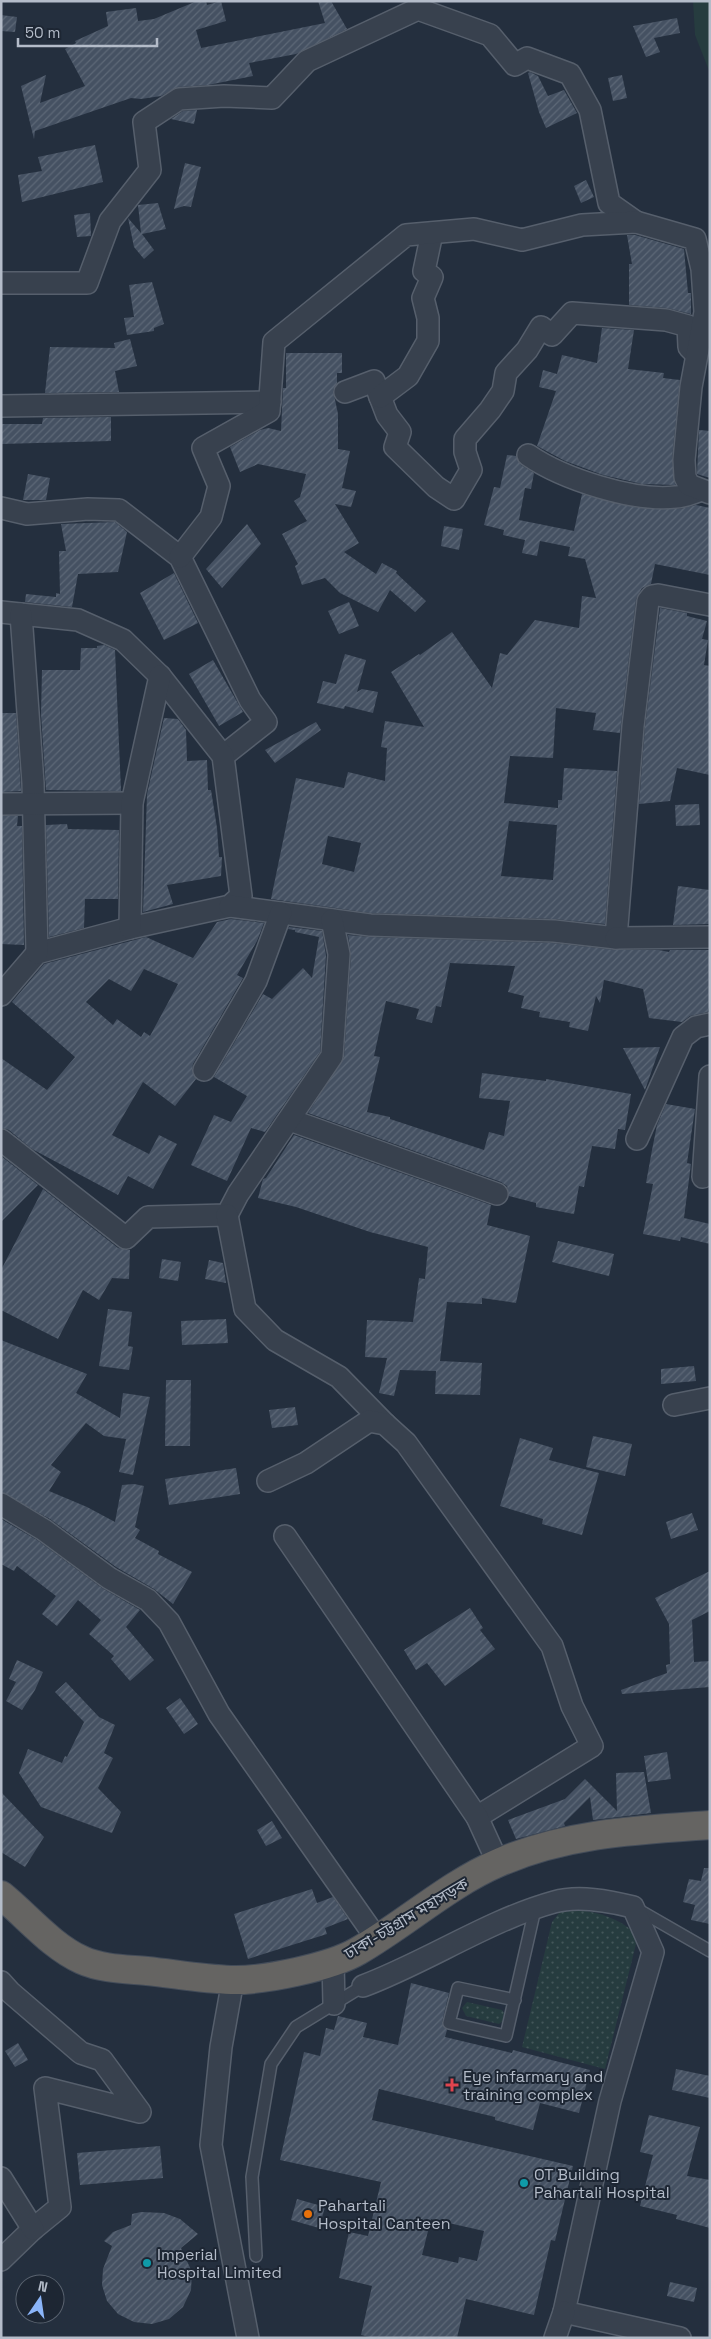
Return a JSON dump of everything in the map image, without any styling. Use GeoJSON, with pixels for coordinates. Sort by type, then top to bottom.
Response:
{"type":"FeatureCollection","features":[{"type":"Feature","properties":{"kind":"highway","name":"ঢাকা-চট্টগ্রাম মহাসড়ক"},"geometry":{"type":"LineString","coordinates":[[1,1895],[47,1936],[82,1960],[105,1966],[233,1980],[287,1974],[333,1962],[357,1952],[447,1893],[498,1863],[551,1845],[588,1836],[623,1831],[710,1825]]}},
{"type":"Feature","properties":{"kind":"street"},"geometry":{"type":"LineString","coordinates":[[1,283],[86,283],[110,221],[150,170],[144,122],[179,99],[224,96],[272,98],[307,61],[418,9],[430,6],[490,35],[515,65],[527,58],[570,74],[590,110],[609,203],[636,222],[695,239],[702,269],[705,312],[697,356],[684,460],[685,477],[689,485],[704,492]]}},
{"type":"Feature","properties":{"kind":"street"},"geometry":{"type":"LineString","coordinates":[[180,557],[211,516],[219,486],[202,448],[269,411],[274,342],[406,235],[474,229],[522,240],[582,226],[636,222]]}},
{"type":"Feature","properties":{"kind":"street"},"geometry":{"type":"LineString","coordinates":[[380,397],[408,376],[428,341],[428,318],[423,298],[432,277],[424,271],[432,233]]}},
{"type":"Feature","properties":{"kind":"street"},"geometry":{"type":"LineString","coordinates":[[345,392],[374,381],[387,414],[400,432],[395,447],[436,487],[454,499],[471,470],[465,452],[465,440],[503,391],[506,373],[528,350],[541,327],[552,335],[572,313],[666,320],[688,326],[689,347],[697,356]]}},
{"type":"Feature","properties":{"kind":"street"},"geometry":{"type":"LineString","coordinates":[[1,406],[270,402]]}},
{"type":"Feature","properties":{"kind":"street"},"geometry":{"type":"LineString","coordinates":[[528,455],[547,468],[589,484],[631,494],[677,498],[704,492]]}},
{"type":"Feature","properties":{"kind":"street"},"geometry":{"type":"LineString","coordinates":[[1,508],[27,514],[88,509],[119,510],[180,557],[250,700],[266,722],[223,756]]}},
{"type":"Feature","properties":{"kind":"street"},"geometry":{"type":"LineString","coordinates":[[616,938],[633,726],[648,601],[652,596],[658,595],[710,605]]}},
{"type":"Feature","properties":{"kind":"street"},"geometry":{"type":"LineString","coordinates":[[37,953],[34,804],[11,613],[78,620],[123,640],[160,676],[223,756],[241,896],[230,906]]}},
{"type":"Feature","properties":{"kind":"street"},"geometry":{"type":"LineString","coordinates":[[130,928],[132,803],[160,676]]}},
{"type":"Feature","properties":{"kind":"street"},"geometry":{"type":"LineString","coordinates":[[1,804],[132,803]]}},
{"type":"Feature","properties":{"kind":"street"},"geometry":{"type":"LineString","coordinates":[[1,995],[37,953],[130,928],[230,906],[370,925],[554,931],[616,938],[710,937]]}},
{"type":"Feature","properties":{"kind":"street"},"geometry":{"type":"LineString","coordinates":[[204,1070],[256,981],[282,913]]}},
{"type":"Feature","properties":{"kind":"street"},"geometry":{"type":"LineString","coordinates":[[332,920],[339,954],[332,1056],[238,1194],[227,1215],[245,1309],[275,1340],[339,1377],[406,1443],[552,1646],[572,1706],[592,1746],[478,1817]]}},
{"type":"Feature","properties":{"kind":"street"},"geometry":{"type":"LineString","coordinates":[[637,1138],[683,1037],[696,1027],[710,1024]]}},
{"type":"Feature","properties":{"kind":"street"},"geometry":{"type":"LineString","coordinates":[[703,1177],[710,1076]]}},
{"type":"Feature","properties":{"kind":"street"},"geometry":{"type":"LineString","coordinates":[[290,1120],[497,1194]]}},
{"type":"Feature","properties":{"kind":"street"},"geometry":{"type":"LineString","coordinates":[[1,1140],[126,1238],[148,1217],[227,1215]]}},
{"type":"Feature","properties":{"kind":"street"},"geometry":{"type":"LineString","coordinates":[[674,1405],[710,1398]]}},
{"type":"Feature","properties":{"kind":"street"},"geometry":{"type":"LineString","coordinates":[[268,1481],[306,1463],[369,1421],[385,1424]]}},
{"type":"Feature","properties":{"kind":"street"},"geometry":{"type":"LineString","coordinates":[[1,1504],[44,1530],[109,1578],[148,1600],[169,1622],[219,1714],[377,1939]]}},
{"type":"Feature","properties":{"kind":"street"},"geometry":{"type":"LineString","coordinates":[[285,1536],[478,1817],[498,1863]]}},
{"type":"Feature","properties":{"kind":"street"},"geometry":{"type":"LineString","coordinates":[[363,1986],[400,1972],[535,1909],[556,1902],[602,1900],[633,1907],[653,1952],[610,2101],[564,2312],[555,2338]]}},
{"type":"Feature","properties":{"kind":"street"},"geometry":{"type":"LineString","coordinates":[[333,1962],[334,2004]]}},
{"type":"Feature","properties":{"kind":"street"},"geometry":{"type":"LineString","coordinates":[[233,1980],[221,2046],[211,2145],[248,2338]]}},
{"type":"Feature","properties":{"kind":"street"},"geometry":{"type":"LineString","coordinates":[[1,1982],[80,2053],[102,2060],[140,2112],[45,2088],[60,2207],[33,2229],[1,2260]]}},
{"type":"Feature","properties":{"kind":"street"},"geometry":{"type":"LineString","coordinates":[[1,2178],[33,2229]]}},
{"type":"Feature","properties":{"kind":"street"},"geometry":{"type":"LineString","coordinates":[[564,2312],[680,2338]]}},
{"type":"Feature","properties":{"kind":"lane"},"geometry":{"type":"LineString","coordinates":[[633,1907],[710,1951]]}},
{"type":"Feature","properties":{"kind":"lane"},"geometry":{"type":"LineString","coordinates":[[515,2000],[458,1988],[449,2023],[506,2036],[515,2000],[535,1909]]}},
{"type":"Feature","properties":{"kind":"lane"},"geometry":{"type":"LineString","coordinates":[[256,2256],[252,2176],[271,2064],[296,2027],[363,1986]]}},
{"type":"Feature","properties":{"kind":"green space"},"geometry":{"type":"Polygon","coordinates":[[[693,1],[710,1],[710,73],[695,35],[693,1]]]}},
{"type":"Feature","properties":{"kind":"green space"},"geometry":{"type":"Polygon","coordinates":[[[579,1910],[602,1915],[621,1923],[634,1932],[636,1944],[605,2069],[522,2047],[552,1922],[560,1912],[579,1910]]]}},
{"type":"Feature","properties":{"kind":"green space"},"geometry":{"type":"Polygon","coordinates":[[[467,2002],[502,2010],[504,2013],[503,2021],[499,2024],[466,2016],[462,2008],[467,2002]]]}},
{"type":"Feature","properties":{"kind":"building"},"geometry":{"type":"Polygon","coordinates":[[[197,1],[206,1],[207,5],[221,1],[226,21],[196,30],[201,48],[325,23],[318,1],[331,1],[347,29],[296,54],[249,63],[253,76],[208,85],[178,87],[161,96],[141,99],[131,98],[35,131],[34,139],[21,86],[46,75],[40,103],[85,86],[65,49],[76,43],[75,41],[108,26],[106,12],[136,8],[138,21],[154,19],[197,1]]]}},
{"type":"Feature","properties":{"kind":"building"},"geometry":{"type":"Polygon","coordinates":[[[1,15],[17,17],[15,32],[1,31],[1,15]]]}},
{"type":"Feature","properties":{"kind":"building"},"geometry":{"type":"Polygon","coordinates":[[[677,18],[680,33],[654,38],[660,52],[646,57],[633,26],[677,18]]]}},
{"type":"Feature","properties":{"kind":"building"},"geometry":{"type":"Polygon","coordinates":[[[530,72],[538,76],[548,96],[564,90],[577,113],[546,128],[539,112],[528,73],[530,72]]]}},
{"type":"Feature","properties":{"kind":"building"},"geometry":{"type":"Polygon","coordinates":[[[622,75],[627,98],[613,101],[608,78],[622,75]]]}},
{"type":"Feature","properties":{"kind":"building"},"geometry":{"type":"Polygon","coordinates":[[[197,110],[194,124],[171,119],[183,111],[197,110]]]}},
{"type":"Feature","properties":{"kind":"building"},"geometry":{"type":"Polygon","coordinates":[[[95,145],[103,182],[22,202],[18,175],[42,171],[38,157],[95,145]]]}},
{"type":"Feature","properties":{"kind":"building"},"geometry":{"type":"Polygon","coordinates":[[[185,163],[201,167],[191,207],[184,206],[174,209],[185,163]]]}},
{"type":"Feature","properties":{"kind":"building"},"geometry":{"type":"Polygon","coordinates":[[[586,180],[594,197],[581,203],[574,186],[586,180]]]}},
{"type":"Feature","properties":{"kind":"building"},"geometry":{"type":"Polygon","coordinates":[[[158,203],[166,229],[142,234],[154,250],[144,259],[134,247],[128,218],[141,233],[138,205],[158,203]]]}},
{"type":"Feature","properties":{"kind":"building"},"geometry":{"type":"Polygon","coordinates":[[[90,213],[91,236],[77,237],[74,215],[90,213]]]}},
{"type":"Feature","properties":{"kind":"building"},"geometry":{"type":"Polygon","coordinates":[[[627,235],[635,235],[684,249],[688,293],[691,293],[691,314],[667,308],[629,305],[629,264],[632,264],[627,235]]]}},
{"type":"Feature","properties":{"kind":"building"},"geometry":{"type":"Polygon","coordinates":[[[152,282],[164,324],[154,328],[154,331],[127,335],[124,318],[134,317],[129,285],[152,282]]]}},
{"type":"Feature","properties":{"kind":"building"},"geometry":{"type":"Polygon","coordinates":[[[602,328],[634,330],[628,369],[664,373],[663,378],[680,380],[672,459],[675,485],[642,484],[603,475],[565,461],[537,446],[556,391],[539,387],[543,370],[557,374],[562,355],[597,363],[602,328]]]}},
{"type":"Feature","properties":{"kind":"building"},"geometry":{"type":"Polygon","coordinates":[[[130,339],[137,366],[115,371],[119,392],[45,393],[50,347],[115,348],[114,343],[130,339]]]}},
{"type":"Feature","properties":{"kind":"building"},"geometry":{"type":"Polygon","coordinates":[[[286,353],[342,353],[342,373],[337,373],[337,383],[333,390],[338,414],[338,449],[350,451],[342,488],[356,491],[351,507],[335,504],[359,543],[344,552],[376,574],[382,563],[397,571],[396,573],[426,601],[415,612],[390,590],[378,612],[340,593],[325,578],[302,585],[295,566],[298,564],[282,534],[307,521],[294,501],[300,497],[306,474],[258,464],[240,472],[230,447],[260,430],[268,428],[281,431],[283,388],[286,388],[286,353]]]}},
{"type":"Feature","properties":{"kind":"building"},"geometry":{"type":"Polygon","coordinates":[[[111,417],[111,441],[1,444],[1,424],[42,424],[43,418],[111,417]]]}},
{"type":"Feature","properties":{"kind":"building"},"geometry":{"type":"Polygon","coordinates":[[[699,430],[710,431],[710,478],[697,474],[699,430]]]}},
{"type":"Feature","properties":{"kind":"building"},"geometry":{"type":"Polygon","coordinates":[[[507,455],[516,456],[521,465],[534,473],[531,489],[525,488],[519,520],[574,531],[582,494],[639,508],[680,509],[696,505],[710,508],[710,575],[655,564],[651,584],[642,588],[636,599],[620,733],[593,730],[596,713],[556,708],[553,758],[510,756],[504,803],[558,808],[558,800],[562,800],[564,768],[617,771],[605,924],[554,919],[371,913],[271,899],[296,778],[344,788],[348,772],[385,781],[387,748],[381,747],[385,721],[424,727],[391,672],[420,655],[452,632],[492,688],[500,653],[507,655],[535,620],[579,628],[582,596],[596,598],[585,559],[568,556],[570,547],[540,541],[537,556],[522,553],[525,540],[503,535],[504,530],[484,525],[494,487],[500,488],[507,455]],[[509,821],[501,876],[553,880],[557,825],[509,821]],[[328,836],[322,864],[354,872],[361,843],[328,836]]]}},
{"type":"Feature","properties":{"kind":"building"},"geometry":{"type":"Polygon","coordinates":[[[28,474],[50,478],[46,500],[23,500],[28,474]]]}},
{"type":"Feature","properties":{"kind":"building"},"geometry":{"type":"Polygon","coordinates":[[[115,522],[127,532],[118,572],[78,574],[72,607],[25,602],[26,594],[56,597],[56,593],[60,594],[59,551],[66,551],[61,524],[115,522]]]}},
{"type":"Feature","properties":{"kind":"building"},"geometry":{"type":"Polygon","coordinates":[[[247,524],[261,544],[222,588],[206,569],[247,524]]]}},
{"type":"Feature","properties":{"kind":"building"},"geometry":{"type":"Polygon","coordinates":[[[444,526],[463,529],[459,550],[441,546],[444,526]]]}},
{"type":"Feature","properties":{"kind":"building"},"geometry":{"type":"Polygon","coordinates":[[[174,573],[198,623],[164,640],[140,593],[174,573]]]}},
{"type":"Feature","properties":{"kind":"building"},"geometry":{"type":"Polygon","coordinates":[[[349,602],[359,626],[339,634],[328,611],[349,602]]]}},
{"type":"Feature","properties":{"kind":"building"},"geometry":{"type":"Polygon","coordinates":[[[660,608],[687,613],[687,616],[707,621],[702,639],[708,640],[704,665],[710,666],[710,775],[677,768],[670,801],[639,804],[645,727],[660,608]]]}},
{"type":"Feature","properties":{"kind":"building"},"geometry":{"type":"Polygon","coordinates":[[[104,645],[115,650],[121,791],[46,790],[41,714],[42,670],[80,670],[81,648],[97,648],[97,646],[104,645]]]}},
{"type":"Feature","properties":{"kind":"building"},"geometry":{"type":"Polygon","coordinates":[[[345,654],[366,660],[357,692],[362,689],[378,692],[373,713],[345,706],[344,709],[317,703],[323,681],[336,684],[345,654]]]}},
{"type":"Feature","properties":{"kind":"building"},"geometry":{"type":"Polygon","coordinates":[[[213,660],[243,712],[219,726],[189,674],[213,660]]]}},
{"type":"Feature","properties":{"kind":"building"},"geometry":{"type":"Polygon","coordinates":[[[1,713],[16,713],[21,791],[1,792],[1,713]]]}},
{"type":"Feature","properties":{"kind":"building"},"geometry":{"type":"Polygon","coordinates":[[[164,718],[178,719],[186,730],[187,761],[207,760],[208,790],[211,790],[219,857],[222,857],[221,876],[167,885],[173,904],[143,912],[147,794],[164,718]]]}},
{"type":"Feature","properties":{"kind":"building"},"geometry":{"type":"Polygon","coordinates":[[[316,722],[321,730],[275,763],[265,750],[316,722]]]}},
{"type":"Feature","properties":{"kind":"building"},"geometry":{"type":"Polygon","coordinates":[[[699,804],[700,825],[676,826],[675,805],[699,804]]]}},
{"type":"Feature","properties":{"kind":"building"},"geometry":{"type":"Polygon","coordinates":[[[1,816],[18,816],[17,826],[22,826],[24,945],[1,944],[1,816]]]}},
{"type":"Feature","properties":{"kind":"building"},"geometry":{"type":"Polygon","coordinates":[[[67,824],[68,829],[119,830],[118,899],[85,899],[84,928],[49,937],[46,825],[67,824]]]}},
{"type":"Feature","properties":{"kind":"building"},"geometry":{"type":"Polygon","coordinates":[[[678,886],[710,890],[710,924],[673,925],[678,886]]]}},
{"type":"Feature","properties":{"kind":"building"},"geometry":{"type":"Polygon","coordinates":[[[231,919],[264,923],[257,941],[237,975],[243,978],[193,1064],[192,1070],[196,1079],[175,1106],[143,1082],[112,1135],[149,1154],[159,1135],[177,1144],[153,1189],[128,1176],[118,1195],[32,1149],[9,1130],[1,1128],[1,1058],[47,1090],[75,1057],[12,1002],[44,964],[146,937],[193,958],[217,922],[231,919]],[[144,969],[131,991],[109,979],[86,1002],[113,1025],[117,1019],[141,1037],[144,1032],[150,1036],[178,984],[144,969]]]}},
{"type":"Feature","properties":{"kind":"building"},"geometry":{"type":"Polygon","coordinates":[[[289,927],[322,931],[326,955],[320,1052],[265,1132],[251,1128],[227,1181],[191,1165],[214,1115],[231,1122],[247,1096],[214,1077],[263,994],[272,999],[303,968],[312,978],[319,937],[295,932],[295,930],[288,929],[289,927]]]}},
{"type":"Feature","properties":{"kind":"building"},"geometry":{"type":"Polygon","coordinates":[[[348,935],[553,943],[616,950],[659,950],[669,952],[670,950],[710,950],[710,1002],[708,1012],[690,1016],[682,1022],[649,1018],[643,989],[604,980],[600,1003],[596,996],[588,1031],[569,1027],[570,1022],[539,1017],[540,1012],[521,1008],[524,996],[508,992],[515,966],[450,963],[441,1007],[436,1006],[432,1023],[416,1019],[419,1009],[386,1001],[374,1056],[380,1057],[367,1112],[390,1117],[390,1119],[484,1150],[489,1132],[504,1136],[510,1101],[479,1098],[482,1073],[546,1081],[546,1079],[631,1094],[625,1130],[618,1129],[615,1149],[592,1146],[584,1187],[579,1186],[574,1214],[536,1207],[536,1203],[509,1196],[507,1186],[501,1182],[308,1113],[344,1057],[351,955],[348,935]]]}},
{"type":"Feature","properties":{"kind":"building"},"geometry":{"type":"Polygon","coordinates":[[[660,1047],[645,1090],[623,1048],[660,1047]]]}},
{"type":"Feature","properties":{"kind":"building"},"geometry":{"type":"Polygon","coordinates":[[[666,1104],[695,1109],[687,1163],[691,1164],[684,1218],[710,1224],[710,1244],[681,1237],[680,1241],[643,1234],[653,1184],[646,1183],[657,1125],[666,1104]]]}},
{"type":"Feature","properties":{"kind":"building"},"geometry":{"type":"Polygon","coordinates":[[[294,1135],[491,1205],[487,1225],[530,1236],[516,1303],[482,1298],[482,1304],[447,1302],[440,1361],[482,1363],[480,1395],[435,1394],[436,1371],[400,1370],[394,1396],[379,1393],[387,1358],[365,1357],[367,1320],[413,1322],[419,1278],[425,1279],[428,1247],[370,1232],[296,1207],[258,1198],[263,1179],[266,1178],[294,1135]]]}},
{"type":"Feature","properties":{"kind":"building"},"geometry":{"type":"Polygon","coordinates":[[[1,1156],[38,1185],[1,1222],[1,1156]]]}},
{"type":"Feature","properties":{"kind":"building"},"geometry":{"type":"Polygon","coordinates":[[[43,1189],[118,1248],[130,1250],[129,1279],[112,1278],[99,1300],[83,1290],[58,1339],[1,1310],[1,1270],[43,1189]]]}},
{"type":"Feature","properties":{"kind":"building"},"geometry":{"type":"Polygon","coordinates":[[[558,1241],[614,1254],[609,1276],[552,1262],[558,1241]]]}},
{"type":"Feature","properties":{"kind":"building"},"geometry":{"type":"Polygon","coordinates":[[[162,1259],[181,1262],[178,1281],[159,1278],[162,1259]]]}},
{"type":"Feature","properties":{"kind":"building"},"geometry":{"type":"Polygon","coordinates":[[[209,1260],[223,1263],[226,1283],[205,1279],[209,1260]]]}},
{"type":"Feature","properties":{"kind":"building"},"geometry":{"type":"Polygon","coordinates":[[[108,1309],[132,1312],[128,1346],[133,1347],[129,1370],[99,1366],[108,1309]]]}},
{"type":"Feature","properties":{"kind":"building"},"geometry":{"type":"Polygon","coordinates":[[[226,1319],[228,1343],[182,1345],[181,1321],[226,1319]]]}},
{"type":"Feature","properties":{"kind":"building"},"geometry":{"type":"Polygon","coordinates":[[[1,1340],[87,1374],[76,1393],[120,1418],[123,1393],[150,1397],[133,1475],[119,1472],[126,1439],[104,1436],[86,1423],[51,1465],[61,1472],[49,1491],[87,1507],[115,1522],[122,1485],[134,1484],[144,1486],[135,1527],[140,1530],[135,1538],[159,1551],[158,1554],[192,1572],[173,1604],[154,1589],[116,1567],[50,1519],[1,1492],[1,1340]]]}},
{"type":"Feature","properties":{"kind":"building"},"geometry":{"type":"Polygon","coordinates":[[[694,1366],[696,1381],[661,1384],[661,1369],[694,1366]]]}},
{"type":"Feature","properties":{"kind":"building"},"geometry":{"type":"Polygon","coordinates":[[[166,1380],[191,1380],[190,1446],[165,1446],[166,1380]]]}},
{"type":"Feature","properties":{"kind":"building"},"geometry":{"type":"Polygon","coordinates":[[[295,1407],[298,1425],[272,1428],[269,1410],[295,1407]]]}},
{"type":"Feature","properties":{"kind":"building"},"geometry":{"type":"Polygon","coordinates":[[[593,1436],[632,1444],[625,1476],[586,1467],[593,1436]]]}},
{"type":"Feature","properties":{"kind":"building"},"geometry":{"type":"Polygon","coordinates":[[[520,1438],[553,1448],[549,1460],[599,1473],[582,1535],[542,1524],[543,1519],[500,1506],[520,1438]]]}},
{"type":"Feature","properties":{"kind":"building"},"geometry":{"type":"Polygon","coordinates":[[[236,1468],[240,1494],[169,1505],[165,1479],[236,1468]]]}},
{"type":"Feature","properties":{"kind":"building"},"geometry":{"type":"Polygon","coordinates":[[[692,1513],[698,1530],[671,1539],[666,1522],[692,1513]]]}},
{"type":"Feature","properties":{"kind":"building"},"geometry":{"type":"Polygon","coordinates":[[[1,1519],[37,1540],[102,1588],[140,1610],[126,1627],[154,1660],[130,1681],[111,1659],[114,1656],[89,1634],[101,1620],[78,1600],[57,1626],[42,1614],[56,1596],[17,1566],[14,1571],[1,1564],[1,1519]]]}},
{"type":"Feature","properties":{"kind":"building"},"geometry":{"type":"Polygon","coordinates":[[[710,1571],[710,1611],[692,1620],[694,1662],[710,1661],[710,1687],[622,1694],[621,1690],[667,1673],[666,1665],[670,1664],[669,1624],[655,1598],[710,1571]]]}},
{"type":"Feature","properties":{"kind":"building"},"geometry":{"type":"Polygon","coordinates":[[[470,1608],[483,1628],[480,1630],[495,1649],[445,1686],[427,1663],[416,1670],[404,1650],[470,1608]]]}},
{"type":"Feature","properties":{"kind":"building"},"geometry":{"type":"Polygon","coordinates":[[[17,1660],[43,1672],[35,1690],[22,1710],[6,1701],[16,1682],[9,1679],[17,1660]]]}},
{"type":"Feature","properties":{"kind":"building"},"geometry":{"type":"Polygon","coordinates":[[[66,1682],[99,1717],[115,1725],[104,1753],[113,1758],[98,1788],[121,1812],[112,1833],[41,1807],[19,1773],[28,1749],[62,1763],[65,1756],[67,1757],[84,1722],[55,1692],[66,1682]]]}},
{"type":"Feature","properties":{"kind":"building"},"geometry":{"type":"Polygon","coordinates":[[[180,1698],[198,1724],[184,1734],[166,1708],[180,1698]]]}},
{"type":"Feature","properties":{"kind":"building"},"geometry":{"type":"Polygon","coordinates":[[[667,1752],[671,1779],[648,1782],[644,1756],[667,1752]]]}},
{"type":"Feature","properties":{"kind":"building"},"geometry":{"type":"Polygon","coordinates":[[[644,1772],[651,1813],[593,1820],[590,1797],[564,1823],[565,1826],[516,1839],[508,1820],[565,1799],[585,1779],[617,1811],[616,1773],[644,1772]]]}},
{"type":"Feature","properties":{"kind":"building"},"geometry":{"type":"Polygon","coordinates":[[[1,1792],[44,1837],[25,1867],[1,1852],[1,1792]]]}},
{"type":"Feature","properties":{"kind":"building"},"geometry":{"type":"Polygon","coordinates":[[[272,1821],[282,1838],[266,1846],[257,1830],[272,1821]]]}},
{"type":"Feature","properties":{"kind":"building"},"geometry":{"type":"Polygon","coordinates":[[[704,1868],[710,1868],[710,1924],[691,1920],[695,1905],[683,1902],[689,1879],[701,1881],[704,1868]]]}},
{"type":"Feature","properties":{"kind":"building"},"geometry":{"type":"Polygon","coordinates":[[[312,1889],[317,1903],[333,1897],[348,1919],[325,1928],[327,1934],[248,1959],[234,1914],[312,1889]]]}},
{"type":"Feature","properties":{"kind":"building"},"geometry":{"type":"Polygon","coordinates":[[[411,1983],[449,1993],[442,2022],[447,2030],[445,2037],[512,2053],[513,2050],[590,2070],[579,2113],[540,2103],[533,2130],[495,2120],[495,2117],[379,2089],[372,2120],[573,2166],[555,2241],[551,2240],[534,2315],[466,2299],[457,2338],[374,2338],[361,2335],[372,2286],[339,2278],[349,2232],[368,2236],[381,2182],[280,2160],[304,2052],[320,2056],[326,2028],[334,2030],[338,2016],[367,2023],[363,2037],[398,2045],[411,1983]],[[431,2219],[422,2255],[458,2263],[459,2257],[477,2261],[484,2231],[431,2219]]]}},
{"type":"Feature","properties":{"kind":"building"},"geometry":{"type":"Polygon","coordinates":[[[18,2043],[28,2060],[15,2067],[5,2051],[18,2043]]]}},
{"type":"Feature","properties":{"kind":"building"},"geometry":{"type":"Polygon","coordinates":[[[676,2069],[710,2076],[710,2098],[672,2090],[676,2069]]]}},
{"type":"Feature","properties":{"kind":"building"},"geometry":{"type":"Polygon","coordinates":[[[649,2115],[700,2127],[687,2176],[710,2180],[710,2228],[676,2219],[677,2215],[640,2206],[653,2155],[640,2152],[649,2115]]]}},
{"type":"Feature","properties":{"kind":"building"},"geometry":{"type":"Polygon","coordinates":[[[160,2146],[163,2178],[80,2185],[77,2153],[160,2146]]]}},
{"type":"Feature","properties":{"kind":"building","name":"Pahartali Hospital Canteen"},"geometry":{"type":"Polygon","coordinates":[[[297,2199],[325,2207],[319,2228],[291,2220],[297,2199]]]}},
{"type":"Feature","properties":{"kind":"building","name":"Imperial Hospital Limited"},"geometry":{"type":"Polygon","coordinates":[[[141,2212],[164,2213],[180,2219],[198,2234],[181,2248],[192,2272],[191,2290],[183,2307],[169,2319],[152,2324],[134,2322],[118,2314],[107,2301],[102,2285],[103,2269],[112,2246],[104,2241],[113,2232],[131,2225],[132,2214],[141,2212]]]}},
{"type":"Feature","properties":{"kind":"building"},"geometry":{"type":"Polygon","coordinates":[[[670,2282],[697,2288],[694,2302],[667,2296],[670,2282]]]}},
{"type":"Feature","properties":{"kind":"place","name":"Eye infarmary and training complex"},"geometry":{"type":"Point","coordinates":[452,2085]}},
{"type":"Feature","properties":{"kind":"place","name":"OT Building Pahartali Hospital"},"geometry":{"type":"Point","coordinates":[524,2183]}},
{"type":"Feature","properties":{"kind":"place","name":"Pahartali Hospital Canteen"},"geometry":{"type":"Point","coordinates":[308,2214]}},
{"type":"Feature","properties":{"kind":"place","name":"Imperial Hospital Limited"},"geometry":{"type":"Point","coordinates":[147,2263]}}]}
